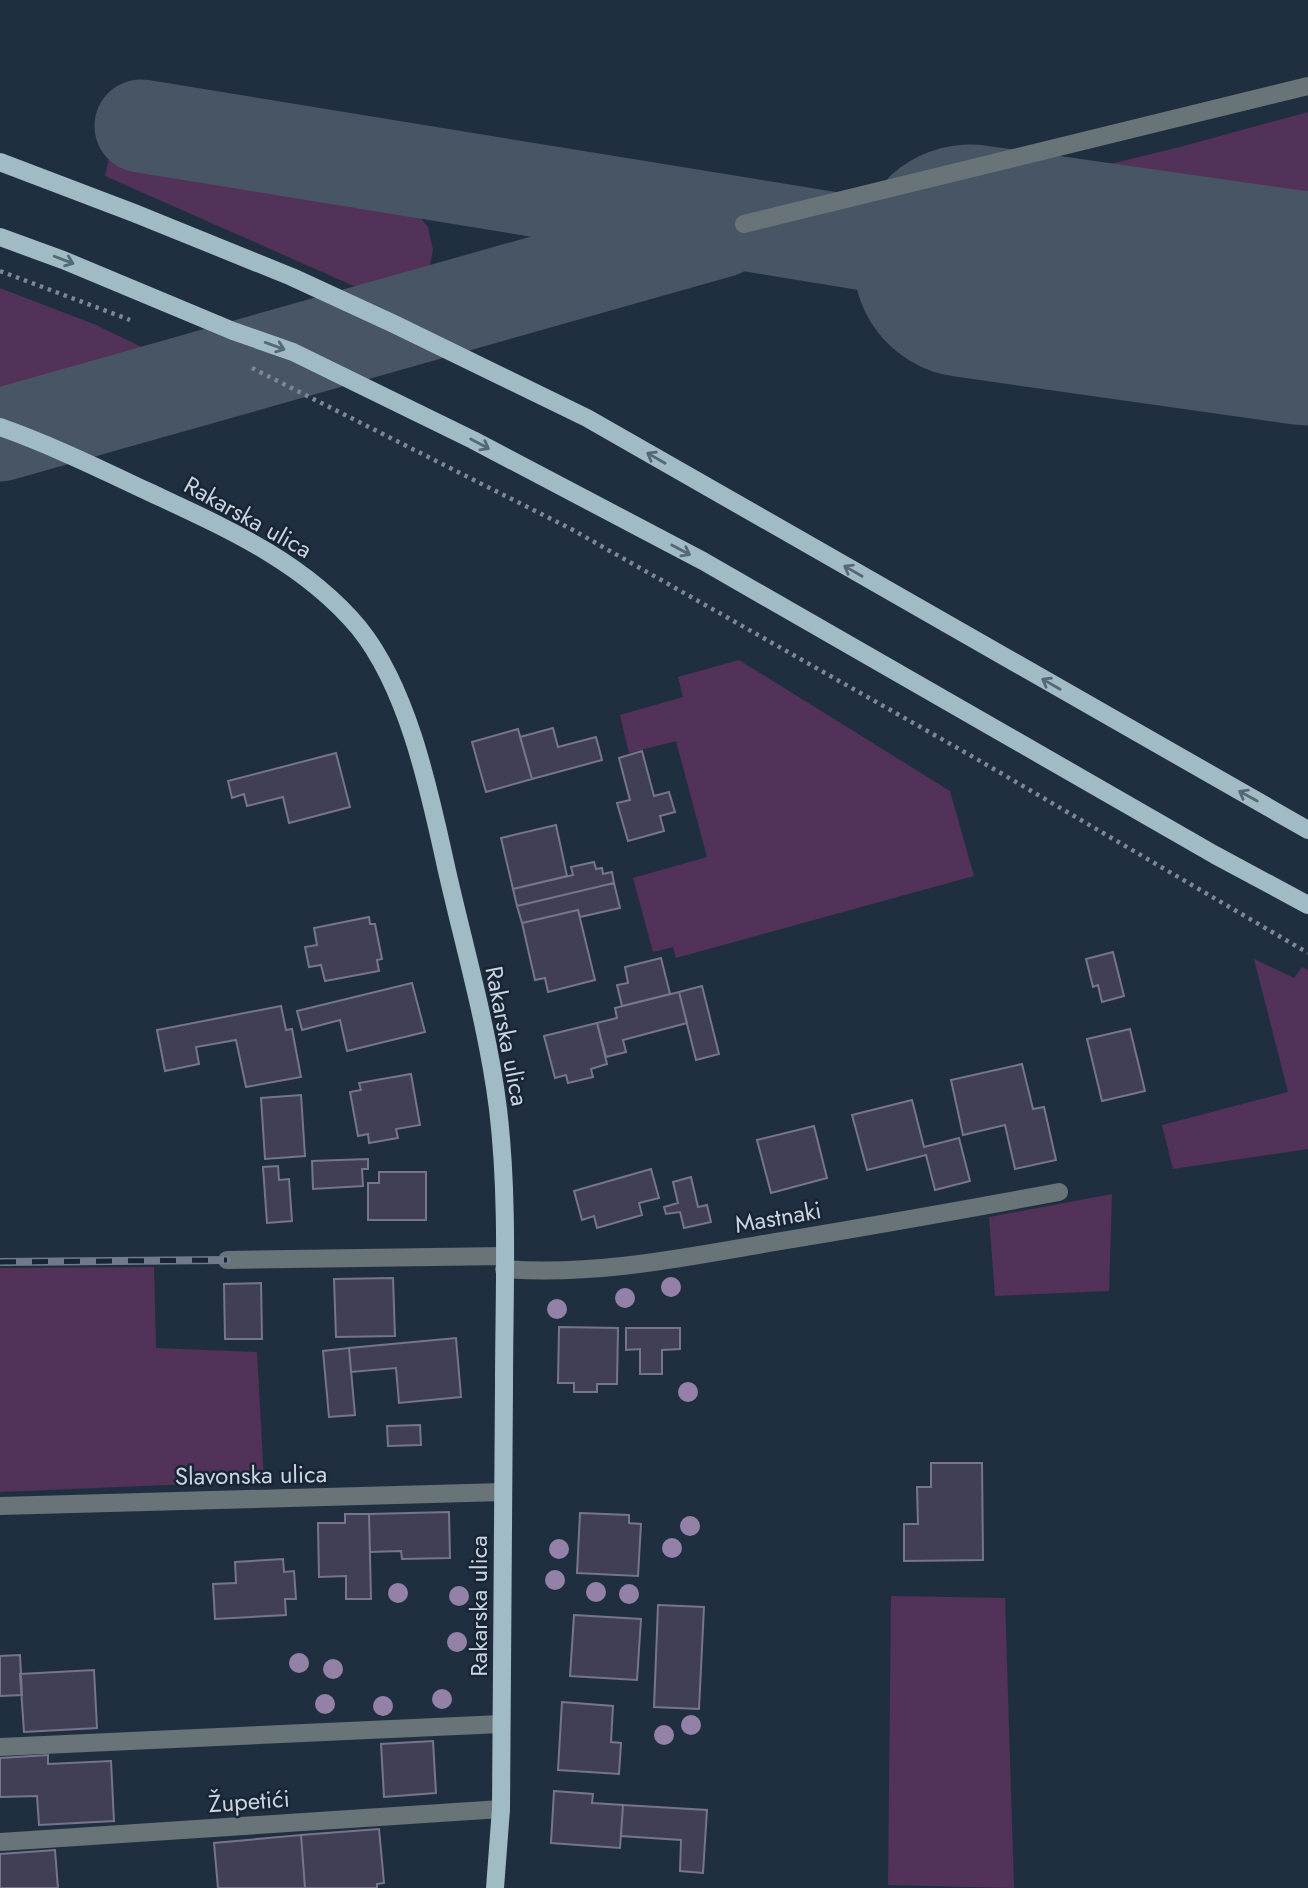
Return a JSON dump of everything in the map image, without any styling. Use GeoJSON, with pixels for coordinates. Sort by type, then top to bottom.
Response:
{"type":"FeatureCollection","features":[{"type":"Feature","properties":{"kind":"main road"},"geometry":{"type":"LineString","coordinates":[[0,162],[292,277],[587,418],[1308,830]]}},
{"type":"Feature","properties":{"kind":"main road"},"geometry":{"type":"LineString","coordinates":[[0,237],[63,260],[233,331],[293,352],[473,440],[703,561],[1215,855],[1308,905]]}},
{"type":"Feature","properties":{"kind":"main road","name":"Rakarska ulica"},"geometry":{"type":"LineString","coordinates":[[0,427],[78,458],[221,526],[299,571],[332,599],[373,647],[408,721],[440,839],[494,1079],[501,1147],[504,1263],[501,1809],[495,1888]]}},
{"type":"Feature","properties":{"kind":"street"},"geometry":{"type":"LineString","coordinates":[[744,224],[1308,86]]}},
{"type":"Feature","properties":{"kind":"street","name":"Mastnaki"},"geometry":{"type":"LineString","coordinates":[[227,1260],[504,1263],[540,1271],[623,1266],[1059,1192]]}},
{"type":"Feature","properties":{"kind":"street","name":"Slavonska ulica"},"geometry":{"type":"LineString","coordinates":[[0,1506],[503,1492]]}},
{"type":"Feature","properties":{"kind":"street"},"geometry":{"type":"LineString","coordinates":[[0,1747],[501,1724]]}},
{"type":"Feature","properties":{"kind":"street","name":"Župetići"},"geometry":{"type":"LineString","coordinates":[[0,1842],[501,1809]]}},
{"type":"Feature","properties":{"kind":"path"},"geometry":{"type":"LineString","coordinates":[[0,271],[130,320]]}},
{"type":"Feature","properties":{"kind":"path"},"geometry":{"type":"LineString","coordinates":[[246,365],[573,530],[975,758],[1308,953]]}},
{"type":"Feature","properties":{"kind":"shaded area"},"geometry":{"type":"Polygon","coordinates":[[[1308,112],[1308,239],[1191,223],[1030,195],[1028,184],[1308,112]]]}},
{"type":"Feature","properties":{"kind":"shaded area"},"geometry":{"type":"Polygon","coordinates":[[[112,145],[412,208],[428,227],[433,250],[428,274],[413,293],[390,302],[105,176],[112,145]]]}},
{"type":"Feature","properties":{"kind":"shaded area"},"geometry":{"type":"Polygon","coordinates":[[[0,288],[96,325],[175,363],[5,408],[0,405],[0,288]]]}},
{"type":"Feature","properties":{"kind":"shaded area"},"geometry":{"type":"Polygon","coordinates":[[[739,660],[950,791],[974,876],[676,958],[673,947],[653,952],[633,878],[707,857],[676,741],[629,753],[620,715],[683,697],[678,677],[739,660]]]}},
{"type":"Feature","properties":{"kind":"shaded area"},"geometry":{"type":"Polygon","coordinates":[[[1254,959],[1294,978],[1302,967],[1308,970],[1308,1149],[1173,1169],[1162,1125],[1288,1092],[1254,959]]]}},
{"type":"Feature","properties":{"kind":"shaded area"},"geometry":{"type":"Polygon","coordinates":[[[1112,1194],[1109,1291],[995,1296],[989,1217],[1112,1194]]]}},
{"type":"Feature","properties":{"kind":"shaded area"},"geometry":{"type":"Polygon","coordinates":[[[154,1267],[156,1348],[257,1352],[264,1481],[0,1492],[0,1268],[154,1267]]]}},
{"type":"Feature","properties":{"kind":"shaded area"},"geometry":{"type":"Polygon","coordinates":[[[891,1596],[1005,1598],[1014,1888],[888,1885],[891,1596]]]}},
{"type":"Feature","properties":{"kind":"building"},"geometry":{"type":"Polygon","coordinates":[[[553,728],[558,747],[596,737],[602,760],[532,779],[520,737],[553,728]]]}},
{"type":"Feature","properties":{"kind":"building"},"geometry":{"type":"Polygon","coordinates":[[[518,729],[532,779],[486,792],[472,742],[518,729]]]}},
{"type":"Feature","properties":{"kind":"building"},"geometry":{"type":"Polygon","coordinates":[[[642,751],[654,796],[669,792],[675,812],[660,816],[664,831],[628,841],[617,803],[630,800],[619,758],[642,751]]]}},
{"type":"Feature","properties":{"kind":"building"},"geometry":{"type":"Polygon","coordinates":[[[336,753],[350,807],[289,823],[283,797],[247,806],[244,794],[232,798],[228,781],[336,753]]]}},
{"type":"Feature","properties":{"kind":"building"},"geometry":{"type":"Polygon","coordinates":[[[556,825],[567,876],[513,889],[501,838],[556,825]]]}},
{"type":"Feature","properties":{"kind":"building"},"geometry":{"type":"Polygon","coordinates":[[[594,862],[596,869],[602,868],[603,874],[612,872],[614,883],[517,906],[513,889],[573,875],[571,867],[594,862]]]}},
{"type":"Feature","properties":{"kind":"building"},"geometry":{"type":"Polygon","coordinates":[[[614,883],[620,908],[580,917],[578,910],[522,923],[517,906],[614,883]]]}},
{"type":"Feature","properties":{"kind":"building"},"geometry":{"type":"Polygon","coordinates":[[[578,910],[595,980],[548,992],[545,978],[535,980],[522,923],[578,910]]]}},
{"type":"Feature","properties":{"kind":"building"},"geometry":{"type":"Polygon","coordinates":[[[369,917],[370,924],[375,924],[382,959],[377,960],[379,971],[325,981],[321,965],[309,967],[305,947],[317,945],[314,928],[369,917]]]}},
{"type":"Feature","properties":{"kind":"building"},"geometry":{"type":"Polygon","coordinates":[[[1113,952],[1124,996],[1102,1002],[1098,985],[1093,987],[1086,959],[1113,952]]]}},
{"type":"Feature","properties":{"kind":"building"},"geometry":{"type":"Polygon","coordinates":[[[661,958],[670,994],[622,1006],[617,985],[628,983],[625,967],[661,958]]]}},
{"type":"Feature","properties":{"kind":"building"},"geometry":{"type":"Polygon","coordinates":[[[412,983],[425,1032],[347,1051],[340,1020],[302,1030],[297,1011],[412,983]]]}},
{"type":"Feature","properties":{"kind":"building"},"geometry":{"type":"Polygon","coordinates":[[[702,986],[719,1054],[696,1060],[679,992],[702,986]]]}},
{"type":"Feature","properties":{"kind":"building"},"geometry":{"type":"Polygon","coordinates":[[[679,992],[687,1023],[623,1040],[626,1052],[606,1057],[597,1023],[617,1018],[615,1008],[679,992]]]}},
{"type":"Feature","properties":{"kind":"building"},"geometry":{"type":"Polygon","coordinates":[[[281,1006],[286,1030],[292,1029],[301,1077],[246,1087],[236,1040],[196,1047],[199,1064],[165,1071],[157,1030],[281,1006]]]}},
{"type":"Feature","properties":{"kind":"building"},"geometry":{"type":"Polygon","coordinates":[[[597,1023],[607,1064],[591,1069],[593,1077],[568,1083],[566,1075],[555,1078],[544,1036],[597,1023]]]}},
{"type":"Feature","properties":{"kind":"building"},"geometry":{"type":"Polygon","coordinates":[[[1130,1029],[1145,1091],[1102,1101],[1087,1039],[1130,1029]]]}},
{"type":"Feature","properties":{"kind":"building"},"geometry":{"type":"Polygon","coordinates":[[[1022,1064],[1033,1109],[1044,1107],[1056,1160],[1015,1169],[1005,1125],[963,1135],[951,1080],[1022,1064]]]}},
{"type":"Feature","properties":{"kind":"building"},"geometry":{"type":"Polygon","coordinates":[[[411,1074],[420,1125],[396,1129],[398,1138],[369,1143],[368,1134],[358,1136],[350,1092],[361,1090],[359,1083],[411,1074]]]}},
{"type":"Feature","properties":{"kind":"building"},"geometry":{"type":"Polygon","coordinates":[[[301,1095],[305,1156],[265,1159],[261,1098],[301,1095]]]}},
{"type":"Feature","properties":{"kind":"building"},"geometry":{"type":"Polygon","coordinates":[[[912,1100],[924,1147],[959,1138],[970,1181],[935,1190],[926,1155],[867,1170],[852,1115],[912,1100]]]}},
{"type":"Feature","properties":{"kind":"building"},"geometry":{"type":"Polygon","coordinates":[[[814,1126],[827,1178],[771,1193],[757,1140],[814,1126]]]}},
{"type":"Feature","properties":{"kind":"building"},"geometry":{"type":"Polygon","coordinates":[[[368,1159],[368,1169],[362,1169],[363,1186],[313,1189],[312,1161],[368,1159]]]}},
{"type":"Feature","properties":{"kind":"building"},"geometry":{"type":"Polygon","coordinates":[[[278,1166],[279,1180],[289,1179],[292,1221],[267,1223],[263,1167],[278,1166]]]}},
{"type":"Feature","properties":{"kind":"building"},"geometry":{"type":"Polygon","coordinates":[[[651,1169],[659,1198],[639,1203],[642,1215],[597,1228],[594,1216],[582,1220],[574,1191],[651,1169]]]}},
{"type":"Feature","properties":{"kind":"building"},"geometry":{"type":"Polygon","coordinates":[[[379,1172],[426,1172],[426,1220],[368,1220],[368,1183],[379,1183],[379,1172]]]}},
{"type":"Feature","properties":{"kind":"building"},"geometry":{"type":"Polygon","coordinates":[[[691,1177],[698,1207],[707,1205],[711,1222],[684,1228],[680,1212],[666,1214],[664,1207],[678,1203],[673,1182],[691,1177]]]}},
{"type":"Feature","properties":{"kind":"building"},"geometry":{"type":"Polygon","coordinates":[[[393,1278],[395,1336],[336,1337],[334,1279],[393,1278]]]}},
{"type":"Feature","properties":{"kind":"building"},"geometry":{"type":"Polygon","coordinates":[[[261,1283],[262,1339],[225,1339],[224,1284],[261,1283]]]}},
{"type":"Feature","properties":{"kind":"building"},"geometry":{"type":"Polygon","coordinates":[[[559,1327],[618,1328],[617,1384],[597,1384],[597,1392],[574,1392],[574,1383],[558,1383],[559,1327]]]}},
{"type":"Feature","properties":{"kind":"building"},"geometry":{"type":"Polygon","coordinates":[[[626,1328],[680,1328],[680,1349],[662,1350],[662,1374],[640,1374],[640,1349],[626,1350],[626,1328]]]}},
{"type":"Feature","properties":{"kind":"building"},"geometry":{"type":"Polygon","coordinates":[[[456,1338],[461,1397],[399,1403],[396,1368],[351,1372],[349,1348],[456,1338]]]}},
{"type":"Feature","properties":{"kind":"building"},"geometry":{"type":"Polygon","coordinates":[[[349,1348],[355,1415],[329,1417],[323,1351],[349,1348]]]}},
{"type":"Feature","properties":{"kind":"building"},"geometry":{"type":"Polygon","coordinates":[[[420,1425],[421,1445],[388,1446],[387,1426],[420,1425]]]}},
{"type":"Feature","properties":{"kind":"building"},"geometry":{"type":"Polygon","coordinates":[[[931,1463],[982,1463],[983,1560],[904,1561],[904,1524],[918,1524],[917,1487],[931,1487],[931,1463]]]}},
{"type":"Feature","properties":{"kind":"building"},"geometry":{"type":"Polygon","coordinates":[[[449,1512],[450,1558],[402,1559],[401,1551],[370,1552],[369,1514],[449,1512]]]}},
{"type":"Feature","properties":{"kind":"building"},"geometry":{"type":"Polygon","coordinates":[[[580,1513],[629,1515],[629,1523],[641,1524],[638,1576],[577,1573],[580,1513]]]}},
{"type":"Feature","properties":{"kind":"building"},"geometry":{"type":"Polygon","coordinates":[[[345,1514],[369,1514],[371,1599],[346,1599],[346,1576],[319,1577],[318,1523],[345,1523],[345,1514]]]}},
{"type":"Feature","properties":{"kind":"building"},"geometry":{"type":"Polygon","coordinates":[[[283,1559],[284,1572],[294,1571],[296,1599],[285,1599],[286,1615],[215,1619],[213,1584],[236,1583],[235,1562],[283,1559]]]}},
{"type":"Feature","properties":{"kind":"building"},"geometry":{"type":"Polygon","coordinates":[[[658,1605],[704,1607],[699,1709],[654,1707],[658,1605]]]}},
{"type":"Feature","properties":{"kind":"building"},"geometry":{"type":"Polygon","coordinates":[[[574,1615],[641,1619],[637,1680],[570,1676],[574,1615]]]}},
{"type":"Feature","properties":{"kind":"building"},"geometry":{"type":"Polygon","coordinates":[[[20,1655],[22,1695],[0,1696],[0,1656],[20,1655]]]}},
{"type":"Feature","properties":{"kind":"building"},"geometry":{"type":"Polygon","coordinates":[[[94,1670],[97,1728],[24,1732],[20,1674],[94,1670]]]}},
{"type":"Feature","properties":{"kind":"building"},"geometry":{"type":"Polygon","coordinates":[[[562,1702],[613,1706],[611,1742],[621,1743],[619,1774],[558,1770],[562,1702]]]}},
{"type":"Feature","properties":{"kind":"building"},"geometry":{"type":"Polygon","coordinates":[[[433,1741],[436,1793],[384,1797],[381,1744],[433,1741]]]}},
{"type":"Feature","properties":{"kind":"building"},"geometry":{"type":"Polygon","coordinates":[[[48,1755],[48,1764],[111,1761],[114,1821],[39,1825],[37,1796],[0,1797],[0,1758],[48,1755]]]}},
{"type":"Feature","properties":{"kind":"building"},"geometry":{"type":"Polygon","coordinates":[[[554,1791],[593,1794],[592,1803],[623,1805],[620,1848],[551,1843],[554,1791]]]}},
{"type":"Feature","properties":{"kind":"building"},"geometry":{"type":"Polygon","coordinates":[[[623,1805],[707,1810],[703,1873],[680,1871],[681,1840],[621,1836],[623,1805]]]}},
{"type":"Feature","properties":{"kind":"building"},"geometry":{"type":"Polygon","coordinates":[[[379,1829],[384,1883],[377,1884],[377,1888],[305,1888],[301,1835],[379,1829]]]}},
{"type":"Feature","properties":{"kind":"building"},"geometry":{"type":"Polygon","coordinates":[[[301,1835],[305,1888],[218,1888],[214,1843],[301,1835]]]}},
{"type":"Feature","properties":{"kind":"building"},"geometry":{"type":"Polygon","coordinates":[[[55,1850],[58,1888],[0,1888],[0,1854],[55,1850]]]}},
{"type":"Feature","properties":{"kind":"taxiway"},"geometry":{"type":"LineString","coordinates":[[141,126],[970,261]]}},
{"type":"Feature","properties":{"kind":"taxiway"},"geometry":{"type":"LineString","coordinates":[[0,435],[721,231]]}},
{"type":"Feature","properties":{"kind":"runway"},"geometry":{"type":"LineString","coordinates":[[970,261],[1308,309]]}},
{"type":"Feature","properties":{"kind":"railway"},"geometry":{"type":"LineString","coordinates":[[0,1262],[227,1260]]}}]}
